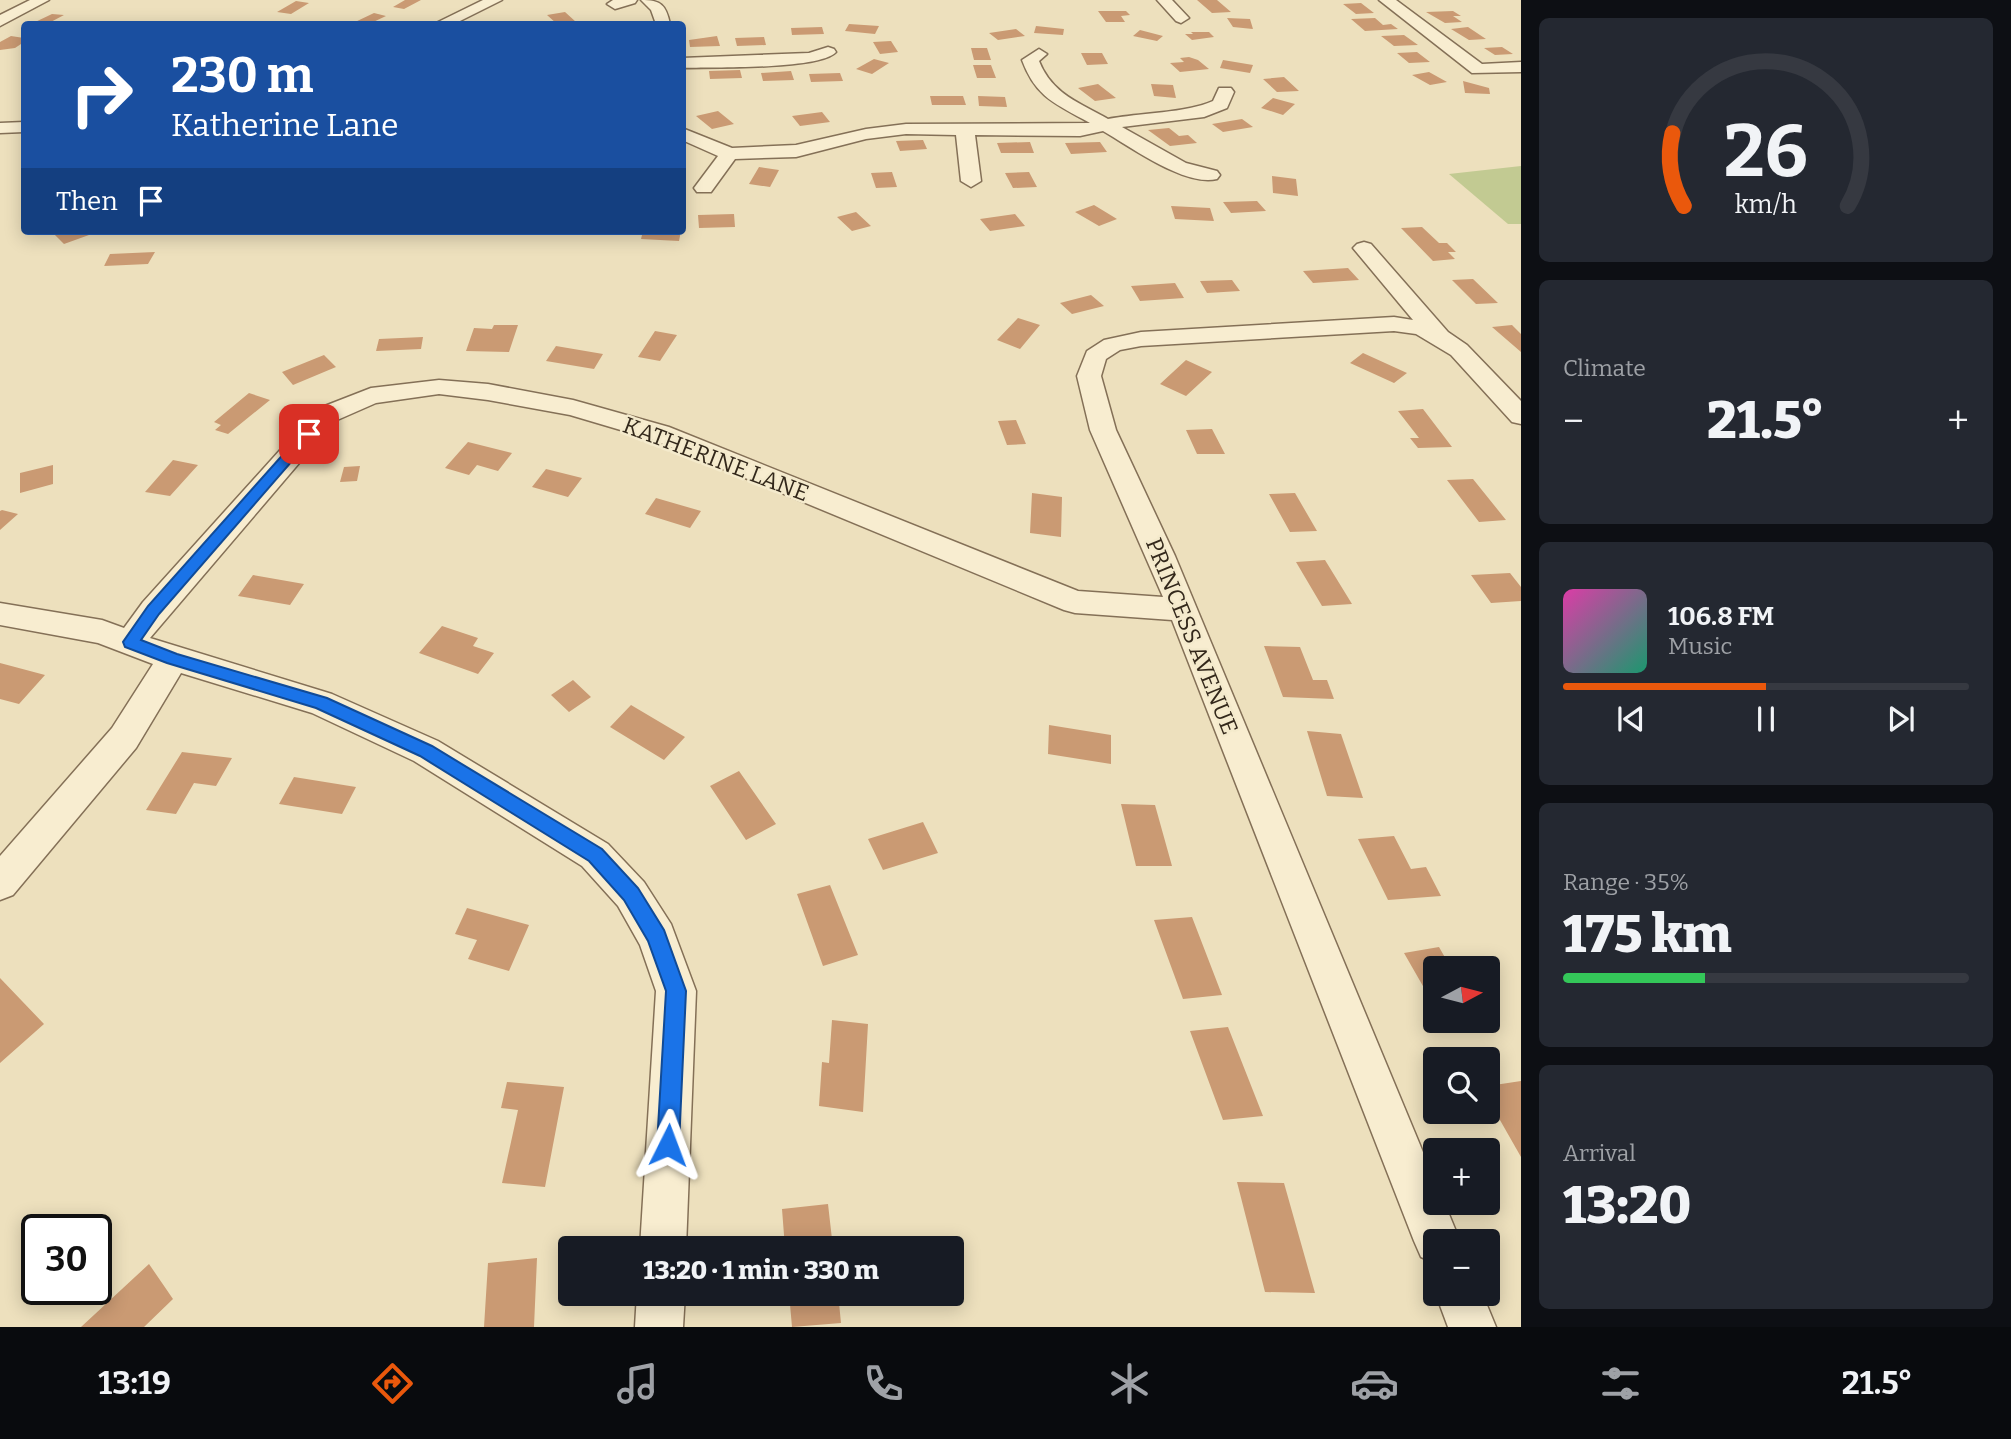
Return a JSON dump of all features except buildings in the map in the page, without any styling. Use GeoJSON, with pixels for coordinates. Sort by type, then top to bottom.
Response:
{"type":"FeatureCollection","features":[{"type":"Feature","properties":{"kind":"street"},"geometry":{"type":"LineString","coordinates":[[0,21],[42,0]]}},
{"type":"Feature","properties":{"kind":"street"},"geometry":{"type":"LineString","coordinates":[[449,21],[495,0]]}},
{"type":"Feature","properties":{"kind":"street"},"geometry":{"type":"LineString","coordinates":[[648,0],[658,8],[662,21]]}},
{"type":"Feature","properties":{"kind":"street"},"geometry":{"type":"LineString","coordinates":[[1164,0],[1181,18]]}},
{"type":"Feature","properties":{"kind":"street"},"geometry":{"type":"LineString","coordinates":[[1386,0],[1478,69],[1521,67]]}},
{"type":"Feature","properties":{"kind":"street"},"geometry":{"type":"LineString","coordinates":[[686,64],[811,58],[828,52]]}},
{"type":"Feature","properties":{"kind":"street"},"geometry":{"type":"LineString","coordinates":[[1039,54],[1030,60],[1038,80],[1056,97],[1179,167],[1210,175]]}},
{"type":"Feature","properties":{"kind":"street"},"geometry":{"type":"LineString","coordinates":[[686,135],[729,154],[796,151],[866,134],[906,129],[941,127],[965,130],[1080,131],[1140,118],[1204,112],[1221,104],[1225,92]]}},
{"type":"Feature","properties":{"kind":"street"},"geometry":{"type":"LineString","coordinates":[[0,128],[21,127]]}},
{"type":"Feature","properties":{"kind":"street"},"geometry":{"type":"LineString","coordinates":[[965,130],[971,181]]}},
{"type":"Feature","properties":{"kind":"street"},"geometry":{"type":"LineString","coordinates":[[704,188],[729,154]]}},
{"type":"Feature","properties":{"kind":"street"},"geometry":{"type":"LineString","coordinates":[[1364,248],[1440,337],[1459,350],[1521,416]]}},
{"type":"Feature","properties":{"kind":"street","name":"PRINCESS AVENUE"},"geometry":{"type":"LineString","coordinates":[[1432,1229],[1161,556],[1103,430],[1089,376],[1095,356],[1112,345],[1141,339],[1394,324],[1422,328],[1440,337]]}},
{"type":"Feature","properties":{"kind":"street","name":"KATHERINE LANE"},"geometry":{"type":"LineString","coordinates":[[130,642],[153,610],[326,415],[371,396],[439,387],[488,392],[573,408],[660,433],[1075,602],[1182,610]]}},
{"type":"Feature","properties":{"kind":"street"},"geometry":{"type":"LineString","coordinates":[[0,614],[102,632],[173,659],[321,703],[426,751],[595,855],[631,894],[657,937],[676,991],[664,1236]]}},
{"type":"Feature","properties":{"kind":"street"},"geometry":{"type":"LineString","coordinates":[[0,883],[124,738],[173,659]]}},
{"type":"Feature","properties":{"kind":"street"},"geometry":{"type":"LineString","coordinates":[[659,1327],[660,1306]]}},
{"type":"Feature","properties":{"kind":"street"},"geometry":{"type":"LineString","coordinates":[[1463,1306],[1472,1327]]}},
{"type":"Feature","properties":{"kind":"green space"},"geometry":{"type":"Polygon","coordinates":[[[1521,166],[1521,224],[1508,224],[1449,174],[1521,166]]]}},
{"type":"Feature","properties":{"kind":"route"},"geometry":{"type":"LineString","coordinates":[[309,434],[153,610],[130,642],[173,659],[321,703],[426,751],[595,855],[631,894],[657,937],[676,991],[668,1145]]}}]}
